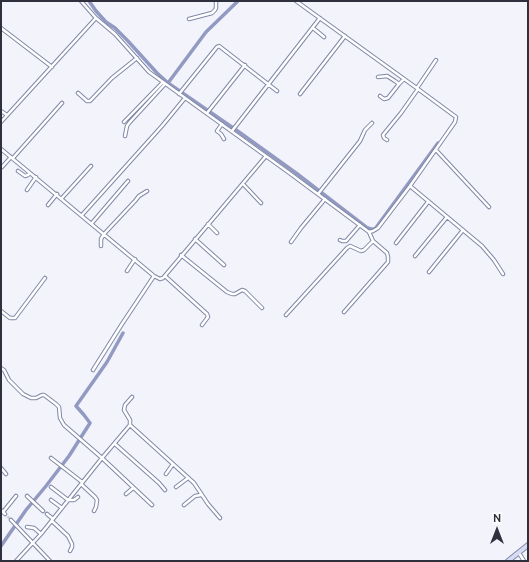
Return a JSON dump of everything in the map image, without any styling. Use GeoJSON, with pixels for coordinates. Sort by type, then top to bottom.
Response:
{"type":"FeatureCollection","features":[{"type":"Feature","properties":{"kind":"street"},"geometry":{"type":"LineString","coordinates":[[81,1],[96,18],[115,34],[150,72],[266,156],[320,192],[324,199],[369,232],[373,241],[387,253],[388,262],[344,312]]}},
{"type":"Feature","properties":{"kind":"street"},"geometry":{"type":"LineString","coordinates":[[189,19],[212,13],[216,8],[216,1]]}},
{"type":"Feature","properties":{"kind":"street"},"geometry":{"type":"LineString","coordinates":[[296,1],[456,117],[455,122],[410,186],[378,228],[369,232]]}},
{"type":"Feature","properties":{"kind":"street"},"geometry":{"type":"LineString","coordinates":[[1,122],[96,18]]}},
{"type":"Feature","properties":{"kind":"street"},"geometry":{"type":"LineString","coordinates":[[232,131],[320,18]]}},
{"type":"Feature","properties":{"kind":"street"},"geometry":{"type":"LineString","coordinates":[[1,28],[52,67]]}},
{"type":"Feature","properties":{"kind":"street"},"geometry":{"type":"LineString","coordinates":[[313,28],[324,37]]}},
{"type":"Feature","properties":{"kind":"street"},"geometry":{"type":"LineString","coordinates":[[300,94],[346,36]]}},
{"type":"Feature","properties":{"kind":"street"},"geometry":{"type":"LineString","coordinates":[[180,93],[218,46],[221,46],[277,91]]}},
{"type":"Feature","properties":{"kind":"street"},"geometry":{"type":"LineString","coordinates":[[78,93],[87,101],[90,101],[112,78],[137,58]]}},
{"type":"Feature","properties":{"kind":"street"},"geometry":{"type":"LineString","coordinates":[[387,140],[383,135],[401,113],[436,60]]}},
{"type":"Feature","properties":{"kind":"street"},"geometry":{"type":"LineString","coordinates":[[208,113],[245,65]]}},
{"type":"Feature","properties":{"kind":"street"},"geometry":{"type":"LineString","coordinates":[[378,77],[388,76],[398,84]]}},
{"type":"Feature","properties":{"kind":"street"},"geometry":{"type":"LineString","coordinates":[[380,96],[384,99],[388,98],[398,84],[404,79]]}},
{"type":"Feature","properties":{"kind":"street"},"geometry":{"type":"LineString","coordinates":[[124,122],[164,83]]}},
{"type":"Feature","properties":{"kind":"street"},"geometry":{"type":"LineString","coordinates":[[125,136],[127,126],[164,83]]}},
{"type":"Feature","properties":{"kind":"street"},"geometry":{"type":"LineString","coordinates":[[82,215],[162,126],[185,98]]}},
{"type":"Feature","properties":{"kind":"street"},"geometry":{"type":"LineString","coordinates":[[2,167],[62,103]]}},
{"type":"Feature","properties":{"kind":"street"},"geometry":{"type":"LineString","coordinates":[[1,111],[7,115]]}},
{"type":"Feature","properties":{"kind":"street"},"geometry":{"type":"LineString","coordinates":[[320,192],[360,141],[365,130],[372,123]]}},
{"type":"Feature","properties":{"kind":"street"},"geometry":{"type":"LineString","coordinates":[[222,124],[217,130],[224,139]]}},
{"type":"Feature","properties":{"kind":"street"},"geometry":{"type":"LineString","coordinates":[[1,149],[159,279],[162,279],[165,276],[181,255],[266,156]]}},
{"type":"Feature","properties":{"kind":"street"},"geometry":{"type":"LineString","coordinates":[[436,150],[489,207]]}},
{"type":"Feature","properties":{"kind":"street"},"geometry":{"type":"LineString","coordinates":[[62,198],[91,166]]}},
{"type":"Feature","properties":{"kind":"street"},"geometry":{"type":"LineString","coordinates":[[18,171],[25,176],[30,173]]}},
{"type":"Feature","properties":{"kind":"street"},"geometry":{"type":"LineString","coordinates":[[27,190],[36,178]]}},
{"type":"Feature","properties":{"kind":"street"},"geometry":{"type":"LineString","coordinates":[[92,223],[128,181]]}},
{"type":"Feature","properties":{"kind":"street"},"geometry":{"type":"LineString","coordinates":[[243,184],[261,203]]}},
{"type":"Feature","properties":{"kind":"street"},"geometry":{"type":"LineString","coordinates":[[410,186],[478,241],[503,274]]}},
{"type":"Feature","properties":{"kind":"street"},"geometry":{"type":"LineString","coordinates":[[101,246],[101,239],[104,234],[139,196],[147,191]]}},
{"type":"Feature","properties":{"kind":"street"},"geometry":{"type":"LineString","coordinates":[[48,205],[56,194]]}},
{"type":"Feature","properties":{"kind":"street"},"geometry":{"type":"LineString","coordinates":[[291,242],[324,199]]}},
{"type":"Feature","properties":{"kind":"street"},"geometry":{"type":"LineString","coordinates":[[396,244],[428,202]]}},
{"type":"Feature","properties":{"kind":"street"},"geometry":{"type":"LineString","coordinates":[[415,256],[447,217]]}},
{"type":"Feature","properties":{"kind":"street"},"geometry":{"type":"LineString","coordinates":[[208,224],[217,233]]}},
{"type":"Feature","properties":{"kind":"street"},"geometry":{"type":"LineString","coordinates":[[340,240],[346,241],[360,225]]}},
{"type":"Feature","properties":{"kind":"street"},"geometry":{"type":"LineString","coordinates":[[429,272],[463,230]]}},
{"type":"Feature","properties":{"kind":"street"},"geometry":{"type":"LineString","coordinates":[[195,239],[224,265]]}},
{"type":"Feature","properties":{"kind":"street"},"geometry":{"type":"LineString","coordinates":[[286,315],[347,248],[350,246],[361,251],[373,241]]}},
{"type":"Feature","properties":{"kind":"street"},"geometry":{"type":"LineString","coordinates":[[181,255],[227,292],[235,294],[242,290],[245,291],[262,308]]}},
{"type":"Feature","properties":{"kind":"street"},"geometry":{"type":"LineString","coordinates":[[127,271],[135,259]]}},
{"type":"Feature","properties":{"kind":"street"},"geometry":{"type":"LineString","coordinates":[[93,370],[154,276]]}},
{"type":"Feature","properties":{"kind":"street"},"geometry":{"type":"LineString","coordinates":[[165,276],[207,314],[208,317],[202,325]]}},
{"type":"Feature","properties":{"kind":"street"},"geometry":{"type":"LineString","coordinates":[[1,311],[10,318],[15,318],[44,278]]}},
{"type":"Feature","properties":{"kind":"street"},"geometry":{"type":"LineString","coordinates":[[1,368],[4,370],[9,380],[24,394],[31,398],[44,395],[56,404],[59,407],[60,418],[63,424],[152,505]]}},
{"type":"Feature","properties":{"kind":"street"},"geometry":{"type":"LineString","coordinates":[[16,561],[42,534],[102,458],[130,426],[130,420],[124,410],[125,405],[132,397]]}},
{"type":"Feature","properties":{"kind":"street"},"geometry":{"type":"LineString","coordinates":[[130,426],[197,486],[201,495],[220,518]]}},
{"type":"Feature","properties":{"kind":"street"},"geometry":{"type":"LineString","coordinates":[[115,444],[165,490]]}},
{"type":"Feature","properties":{"kind":"street"},"geometry":{"type":"LineString","coordinates":[[50,458],[59,463],[82,483],[95,497],[97,500],[94,511]]}},
{"type":"Feature","properties":{"kind":"street"},"geometry":{"type":"LineString","coordinates":[[166,474],[173,464]]}},
{"type":"Feature","properties":{"kind":"street"},"geometry":{"type":"LineString","coordinates":[[1,468],[6,474]]}},
{"type":"Feature","properties":{"kind":"street"},"geometry":{"type":"LineString","coordinates":[[176,487],[188,478]]}},
{"type":"Feature","properties":{"kind":"street"},"geometry":{"type":"LineString","coordinates":[[51,487],[68,500],[74,500],[78,497]]}},
{"type":"Feature","properties":{"kind":"street"},"geometry":{"type":"LineString","coordinates":[[126,494],[133,488]]}},
{"type":"Feature","properties":{"kind":"street"},"geometry":{"type":"LineString","coordinates":[[184,505],[195,496],[201,495]]}},
{"type":"Feature","properties":{"kind":"street"},"geometry":{"type":"LineString","coordinates":[[3,512],[16,496]]}},
{"type":"Feature","properties":{"kind":"street"},"geometry":{"type":"LineString","coordinates":[[27,496],[43,511]]}},
{"type":"Feature","properties":{"kind":"street"},"geometry":{"type":"LineString","coordinates":[[51,500],[62,508]]}},
{"type":"Feature","properties":{"kind":"street"},"geometry":{"type":"LineString","coordinates":[[47,514],[68,536],[72,544],[70,551]]}},
{"type":"Feature","properties":{"kind":"street"},"geometry":{"type":"LineString","coordinates":[[13,521],[50,561]]}},
{"type":"Feature","properties":{"kind":"street"},"geometry":{"type":"LineString","coordinates":[[26,527],[34,528],[42,534]]}},
{"type":"Feature","properties":{"kind":"street"},"geometry":{"type":"LineString","coordinates":[[508,561],[528,546]]}},
{"type":"Feature","properties":{"kind":"street"},"geometry":{"type":"LineString","coordinates":[[519,553],[524,561]]}},
{"type":"Feature","properties":{"kind":"waterway"},"geometry":{"type":"LineString","coordinates":[[89,1],[106,22],[115,28],[168,83],[296,173],[366,227],[375,229],[438,143]]}},
{"type":"Feature","properties":{"kind":"waterway"},"geometry":{"type":"LineString","coordinates":[[168,83],[206,32],[238,1]]}},
{"type":"Feature","properties":{"kind":"waterway"},"geometry":{"type":"LineString","coordinates":[[1,546],[26,510],[69,456],[90,423],[76,406],[107,362],[123,333]]}},
{"type":"Feature","properties":{"kind":"tunnel"},"geometry":{"type":"LineString","coordinates":[[5,514],[11,520]]}}]}
